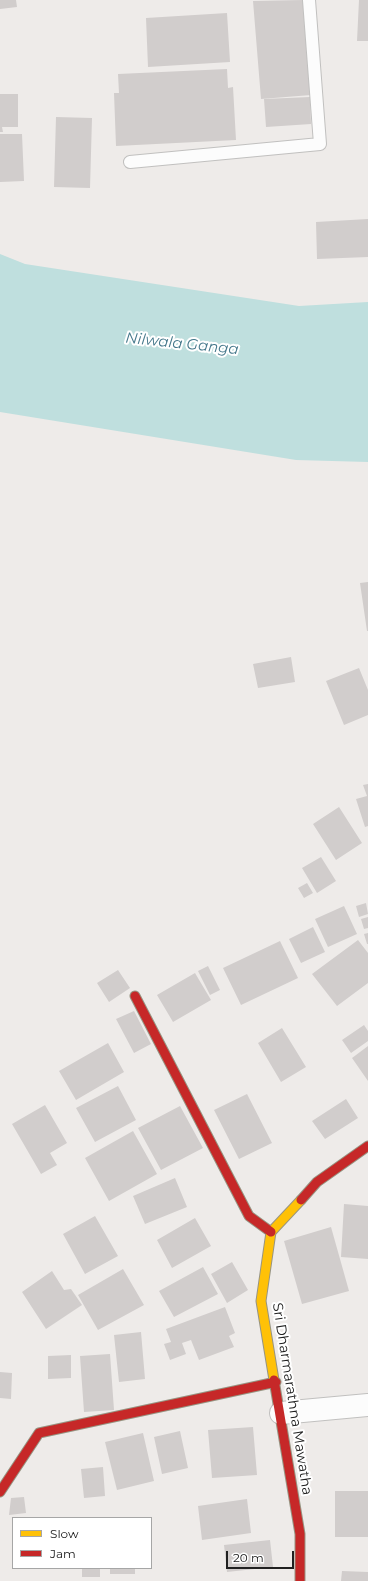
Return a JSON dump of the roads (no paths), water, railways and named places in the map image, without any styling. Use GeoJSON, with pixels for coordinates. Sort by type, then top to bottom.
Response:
{"type":"FeatureCollection","features":[{"type":"Feature","properties":{"kind":"street"},"geometry":{"type":"LineString","coordinates":[[134,996],[249,1216],[271,1232],[317,1182],[368,1146]]}},
{"type":"Feature","properties":{"kind":"street","name":"Sri Dharmarathna Mawatha"},"geometry":{"type":"LineString","coordinates":[[271,1232],[261,1301],[276,1382],[300,1534],[300,1581]]}},
{"type":"Feature","properties":{"kind":"street"},"geometry":{"type":"LineString","coordinates":[[2,1486],[39,1433],[276,1382]]}},
{"type":"Feature","properties":{"kind":"street"},"geometry":{"type":"LineString","coordinates":[[281,1413],[368,1405]]}},
{"type":"Feature","properties":{"kind":"lane"},"geometry":{"type":"LineString","coordinates":[[130,162],[320,144],[309,0]]}},
{"type":"Feature","properties":{"kind":"water","name":"Nilwala Ganga"},"geometry":{"type":"Polygon","coordinates":[[[0,254],[25,264],[299,306],[368,302],[368,462],[296,460],[0,412],[0,254]]]}}]}
